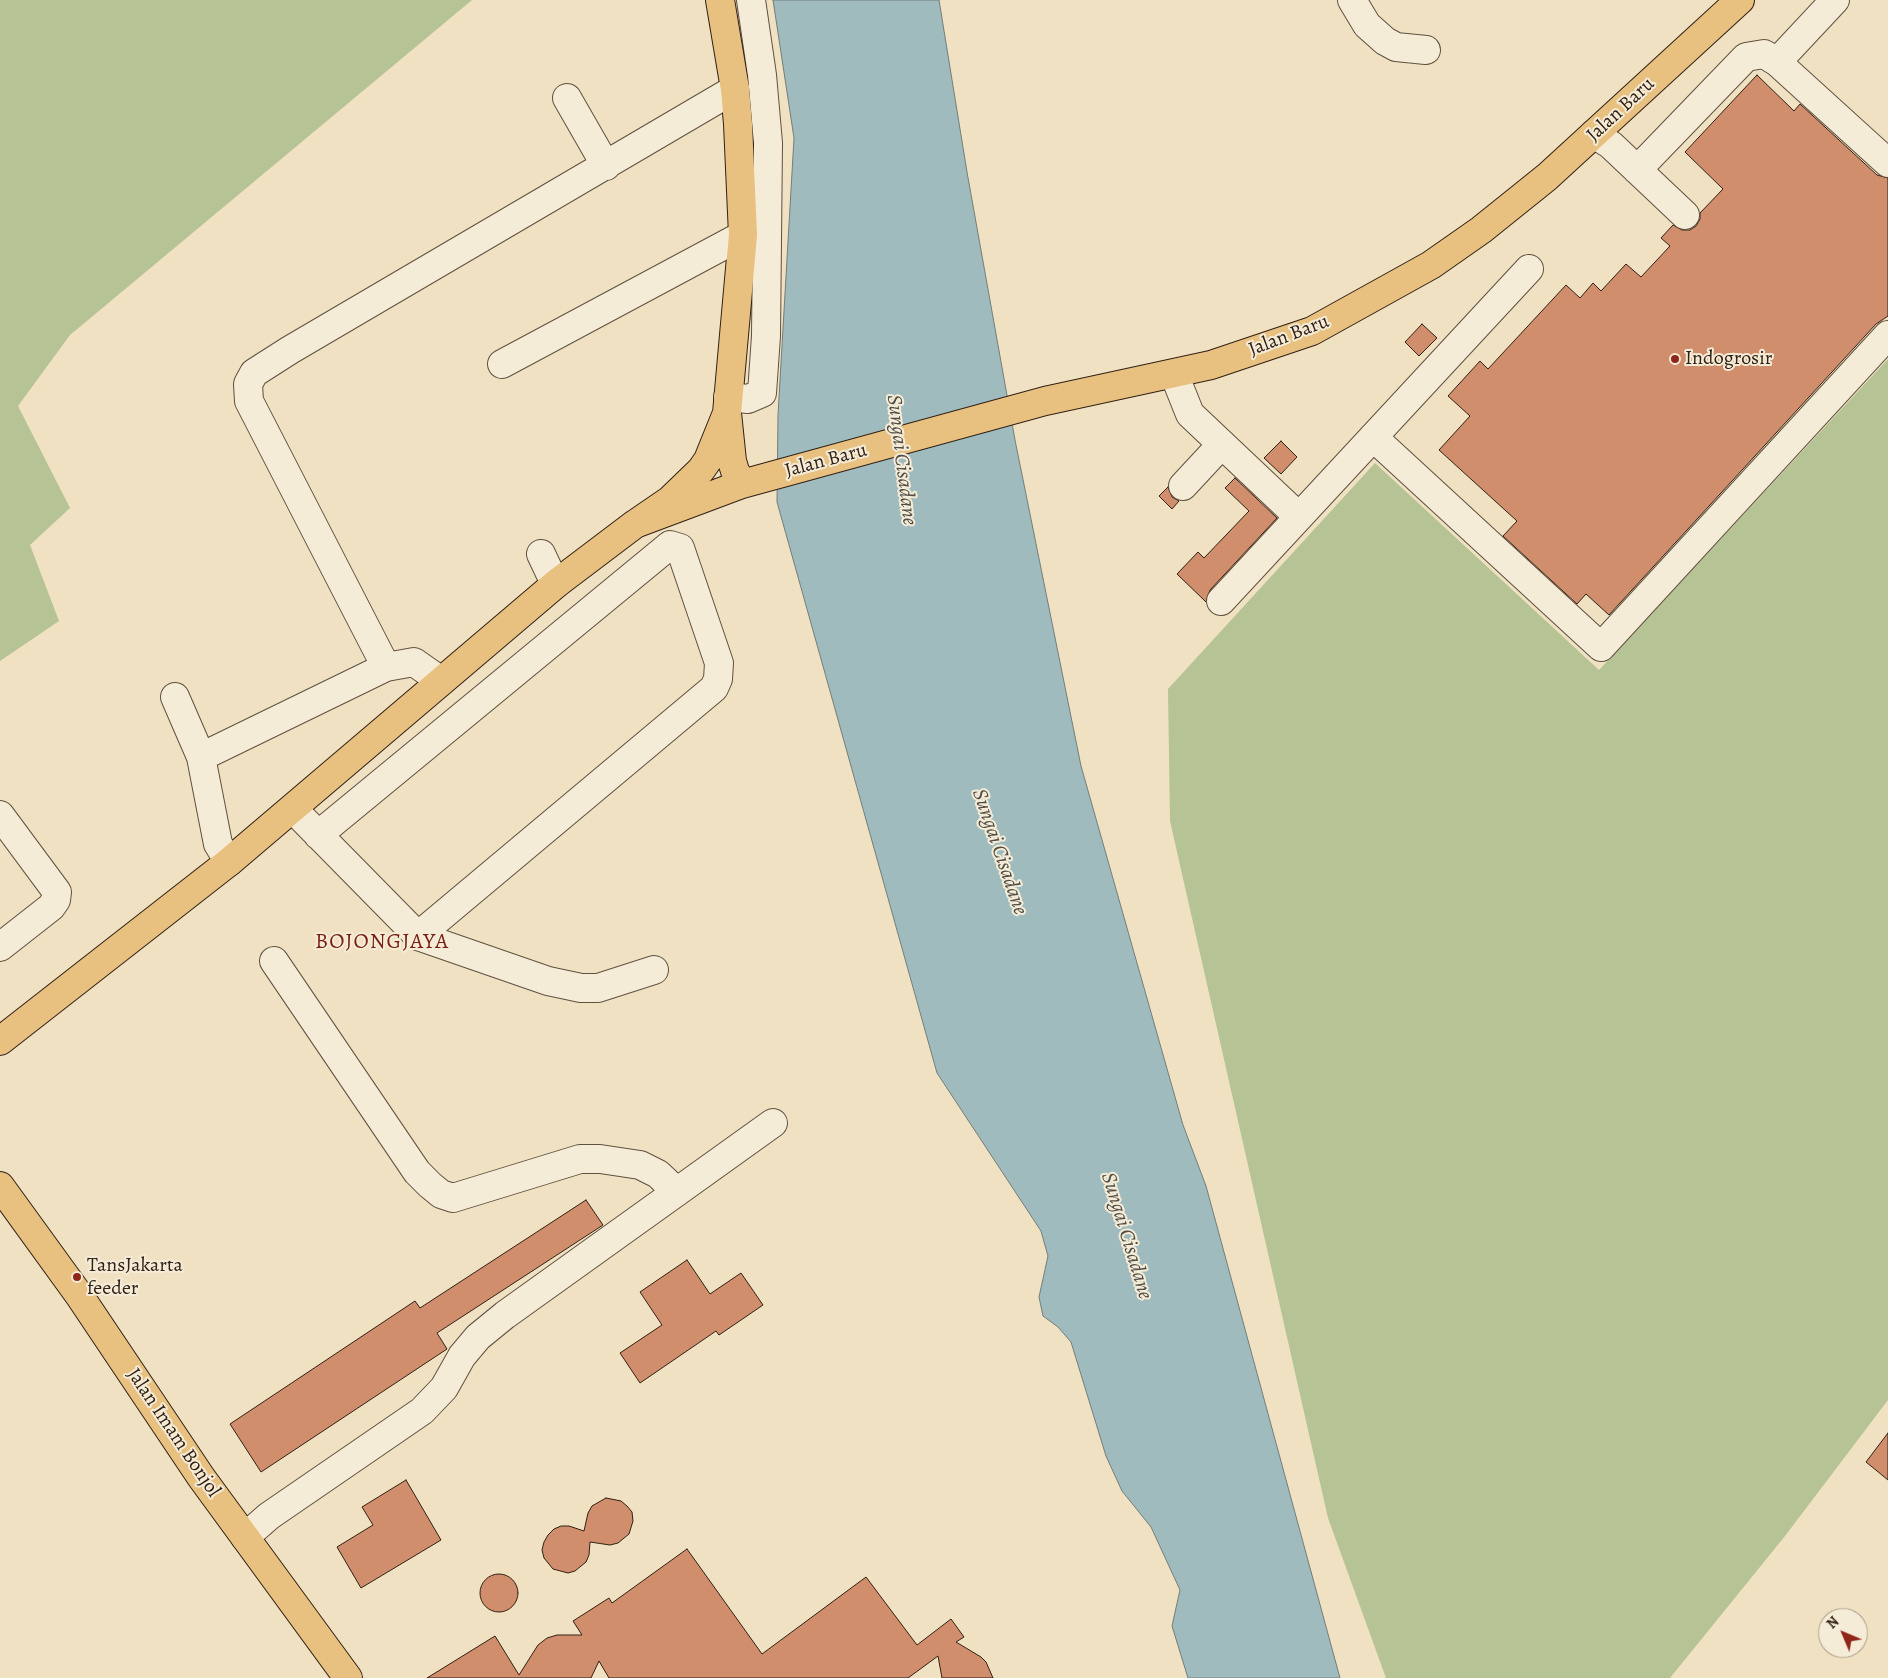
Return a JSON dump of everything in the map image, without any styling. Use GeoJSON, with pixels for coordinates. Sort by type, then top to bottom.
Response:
{"type":"FeatureCollection","features":[{"type":"Feature","properties":{"kind":"main road"},"geometry":{"type":"LineString","coordinates":[[720,0],[738,124],[743,235],[728,405],[732,461],[735,471],[748,482]]}},
{"type":"Feature","properties":{"kind":"main road","name":"Jalan Baru"},"geometry":{"type":"LineString","coordinates":[[635,524],[748,482],[1045,401],[1212,365],[1312,331],[1431,265],[1481,230],[1547,177],[1740,0]]}},
{"type":"Feature","properties":{"kind":"main road"},"geometry":{"type":"LineString","coordinates":[[0,1041],[229,862],[557,582],[670,500],[701,470],[712,453],[728,405]]}},
{"type":"Feature","properties":{"kind":"main road","name":"Jalan Imam Bonjol"},"geometry":{"type":"LineString","coordinates":[[0,1186],[79,1295],[201,1477],[348,1678]]}},
{"type":"Feature","properties":{"kind":"street"},"geometry":{"type":"LineString","coordinates":[[728,405],[762,393],[766,336],[768,143],[762,75],[751,0]]}},
{"type":"Feature","properties":{"kind":"street"},"geometry":{"type":"LineString","coordinates":[[1352,0],[1367,25],[1385,41],[1396,47],[1426,50]]}},
{"type":"Feature","properties":{"kind":"street"},"geometry":{"type":"LineString","coordinates":[[1777,62],[1835,0]]}},
{"type":"Feature","properties":{"kind":"street"},"geometry":{"type":"LineString","coordinates":[[1637,170],[1746,57],[1764,54],[1777,62],[1888,163]]}},
{"type":"Feature","properties":{"kind":"street"},"geometry":{"type":"LineString","coordinates":[[386,667],[249,401],[248,384],[254,373],[290,350],[606,166],[734,88]]}},
{"type":"Feature","properties":{"kind":"street"},"geometry":{"type":"LineString","coordinates":[[566,98],[606,166]]}},
{"type":"Feature","properties":{"kind":"street"},"geometry":{"type":"LineString","coordinates":[[1616,114],[1624,139],[1632,148],[1637,170]]}},
{"type":"Feature","properties":{"kind":"street"},"geometry":{"type":"LineString","coordinates":[[1594,134],[1611,145],[1685,216]]}},
{"type":"Feature","properties":{"kind":"street"},"geometry":{"type":"LineString","coordinates":[[502,364],[743,235]]}},
{"type":"Feature","properties":{"kind":"street"},"geometry":{"type":"LineString","coordinates":[[1221,601],[1529,269]]}},
{"type":"Feature","properties":{"kind":"street"},"geometry":{"type":"LineString","coordinates":[[1373,437],[1601,647],[1888,334]]}},
{"type":"Feature","properties":{"kind":"street"},"geometry":{"type":"LineString","coordinates":[[1174,374],[1190,414],[1299,517]]}},
{"type":"Feature","properties":{"kind":"street"},"geometry":{"type":"LineString","coordinates":[[1183,486],[1222,444]]}},
{"type":"Feature","properties":{"kind":"street"},"geometry":{"type":"LineString","coordinates":[[318,835],[670,545],[680,548],[719,663],[718,679],[714,688],[418,936]]}},
{"type":"Feature","properties":{"kind":"street"},"geometry":{"type":"LineString","coordinates":[[541,554],[550,573],[557,582]]}},
{"type":"Feature","properties":{"kind":"street"},"geometry":{"type":"LineString","coordinates":[[201,757],[386,667],[414,662],[441,681]]}},
{"type":"Feature","properties":{"kind":"street"},"geometry":{"type":"LineString","coordinates":[[175,697],[201,757],[218,844],[229,862]]}},
{"type":"Feature","properties":{"kind":"street"},"geometry":{"type":"LineString","coordinates":[[293,809],[418,936],[548,981],[580,988],[598,988],[654,970]]}},
{"type":"Feature","properties":{"kind":"street"},"geometry":{"type":"LineString","coordinates":[[0,815],[58,892],[56,900],[51,907],[0,947]]}},
{"type":"Feature","properties":{"kind":"street"},"geometry":{"type":"LineString","coordinates":[[274,961],[417,1172],[441,1194],[453,1198],[580,1160],[593,1159],[640,1165],[658,1174],[677,1192]]}},
{"type":"Feature","properties":{"kind":"street"},"geometry":{"type":"LineString","coordinates":[[245,1537],[269,1516],[422,1411],[444,1388],[462,1356],[478,1337],[505,1315],[773,1123]]}},
{"type":"Feature","properties":{"kind":"green space"},"geometry":{"type":"Polygon","coordinates":[[[0,0],[472,0],[70,335],[18,406],[70,508],[30,545],[59,621],[0,661],[0,0]]]}},
{"type":"Feature","properties":{"kind":"green space"},"geometry":{"type":"Polygon","coordinates":[[[1888,359],[1888,1400],[1785,1536],[1670,1678],[1386,1678],[1328,1518],[1170,821],[1168,689],[1375,463],[1599,670],[1888,359]]]}},
{"type":"Feature","properties":{"kind":"water","name":"Sungai Cisadane"},"geometry":{"type":"Polygon","coordinates":[[[773,0],[939,0],[967,172],[1015,440],[1081,766],[1183,1125],[1206,1186],[1340,1678],[1188,1678],[1172,1626],[1180,1590],[1151,1527],[1122,1491],[1106,1456],[1071,1342],[1058,1327],[1043,1316],[1039,1297],[1048,1256],[1041,1231],[937,1073],[777,502],[778,415],[794,138],[773,0]]]}},
{"type":"Feature","properties":{"kind":"building","name":"Indogrosir"},"geometry":{"type":"Polygon","coordinates":[[[1757,75],[1794,111],[1800,104],[1877,175],[1888,178],[1888,316],[1876,324],[1609,615],[1586,594],[1577,604],[1503,536],[1517,521],[1439,450],[1470,416],[1448,396],[1480,361],[1488,369],[1566,285],[1580,298],[1593,283],[1601,291],[1626,264],[1641,277],[1670,246],[1661,238],[1673,225],[1682,230],[1690,230],[1696,226],[1700,219],[1700,213],[1723,189],[1685,152],[1757,75]]]}},
{"type":"Feature","properties":{"kind":"building"},"geometry":{"type":"Polygon","coordinates":[[[1422,324],[1437,338],[1419,356],[1405,342],[1422,324]]]}},
{"type":"Feature","properties":{"kind":"building"},"geometry":{"type":"Polygon","coordinates":[[[1281,441],[1297,457],[1281,474],[1264,458],[1281,441]]]}},
{"type":"Feature","properties":{"kind":"building"},"geometry":{"type":"Polygon","coordinates":[[[1235,478],[1277,518],[1210,590],[1206,602],[1177,574],[1198,552],[1204,558],[1249,511],[1225,488],[1235,478]]]}},
{"type":"Feature","properties":{"kind":"building"},"geometry":{"type":"Polygon","coordinates":[[[1168,487],[1172,497],[1179,501],[1172,509],[1159,496],[1168,487]]]}},
{"type":"Feature","properties":{"kind":"building"},"geometry":{"type":"Polygon","coordinates":[[[586,1200],[603,1225],[437,1333],[447,1349],[261,1472],[230,1424],[415,1301],[420,1308],[586,1200]]]}},
{"type":"Feature","properties":{"kind":"building"},"geometry":{"type":"Polygon","coordinates":[[[687,1260],[710,1294],[741,1273],[763,1305],[719,1335],[716,1331],[640,1383],[620,1353],[662,1325],[640,1292],[687,1260]]]}},
{"type":"Feature","properties":{"kind":"building"},"geometry":{"type":"Polygon","coordinates":[[[1888,1433],[1888,1480],[1866,1462],[1888,1433]]]}},
{"type":"Feature","properties":{"kind":"building"},"geometry":{"type":"Polygon","coordinates":[[[406,1480],[441,1540],[361,1588],[337,1547],[373,1525],[362,1507],[406,1480]]]}},
{"type":"Feature","properties":{"kind":"building"},"geometry":{"type":"Polygon","coordinates":[[[606,1498],[621,1501],[632,1512],[633,1521],[629,1534],[618,1543],[610,1545],[590,1542],[589,1555],[586,1562],[575,1571],[568,1573],[553,1569],[544,1558],[542,1550],[548,1535],[554,1529],[561,1526],[569,1526],[584,1531],[588,1513],[592,1506],[606,1498]]]}},
{"type":"Feature","properties":{"kind":"building"},"geometry":{"type":"Polygon","coordinates":[[[687,1549],[762,1654],[866,1577],[917,1645],[951,1619],[964,1637],[956,1642],[981,1657],[986,1662],[993,1678],[942,1678],[938,1656],[908,1678],[609,1678],[599,1661],[591,1678],[427,1678],[495,1636],[519,1675],[538,1645],[547,1638],[557,1635],[582,1635],[573,1621],[609,1598],[612,1603],[687,1549]]]}},
{"type":"Feature","properties":{"kind":"building"},"geometry":{"type":"Polygon","coordinates":[[[499,1574],[513,1579],[518,1593],[513,1607],[499,1612],[485,1607],[480,1593],[485,1579],[499,1574]]]}},
{"type":"Feature","properties":{"kind":"place","name":"Indogrosir"},"geometry":{"type":"Point","coordinates":[1675,359]}},
{"type":"Feature","properties":{"kind":"place","name":"TansJakarta feeder"},"geometry":{"type":"Point","coordinates":[77,1277]}},
{"type":"Feature","properties":{"kind":"district","name":"BOJONGJAYA"},"geometry":{"type":"Point","coordinates":[382,943]}}]}
